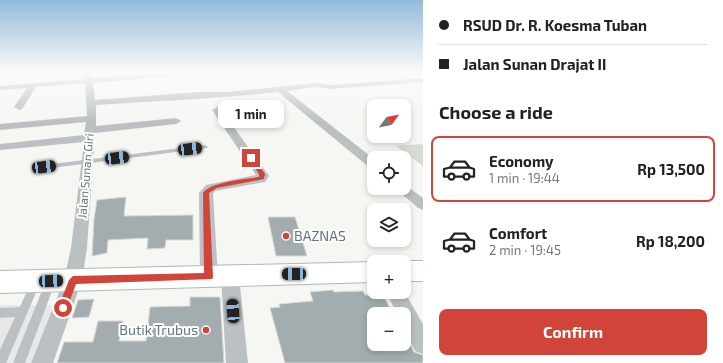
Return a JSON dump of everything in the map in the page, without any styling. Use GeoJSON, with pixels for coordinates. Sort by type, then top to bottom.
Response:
{"type":"FeatureCollection","features":[{"type":"Feature","properties":{"kind":"main road"},"geometry":{"type":"LineString","coordinates":[[411,271],[423,271]]}},
{"type":"Feature","properties":{"kind":"main road"},"geometry":{"type":"LineString","coordinates":[[0,282],[367,272]]}},
{"type":"Feature","properties":{"kind":"street"},"geometry":{"type":"LineString","coordinates":[[19,107],[31,89]]}},
{"type":"Feature","properties":{"kind":"street","name":"Jalan Sunan Giri"},"geometry":{"type":"LineString","coordinates":[[42,363],[53,281],[82,224],[90,129],[91,104],[89,89]]}},
{"type":"Feature","properties":{"kind":"street"},"geometry":{"type":"LineString","coordinates":[[91,104],[198,95],[226,95],[280,89],[367,159]]}},
{"type":"Feature","properties":{"kind":"street"},"geometry":{"type":"LineString","coordinates":[[217,110],[263,176],[260,178],[216,187],[208,190],[206,193],[219,276],[237,363]]}},
{"type":"Feature","properties":{"kind":"street"},"geometry":{"type":"LineString","coordinates":[[0,147],[90,129],[176,120]]}},
{"type":"Feature","properties":{"kind":"street"},"geometry":{"type":"LineString","coordinates":[[0,128],[90,129]]}},
{"type":"Feature","properties":{"kind":"street"},"geometry":{"type":"LineString","coordinates":[[411,195],[423,205]]}},
{"type":"Feature","properties":{"kind":"street"},"geometry":{"type":"LineString","coordinates":[[399,299],[423,344]]}},
{"type":"Feature","properties":{"kind":"lane"},"geometry":{"type":"LineString","coordinates":[[44,167],[205,147]]}},
{"type":"Feature","properties":{"kind":"lane"},"geometry":{"type":"LineString","coordinates":[[0,363],[23,312],[53,281]]}},
{"type":"Feature","properties":{"kind":"lane"},"geometry":{"type":"LineString","coordinates":[[19,363],[53,281]]}},
{"type":"Feature","properties":{"kind":"lane"},"geometry":{"type":"LineString","coordinates":[[0,313],[23,312]]}},
{"type":"Feature","properties":{"kind":"shaded area"},"geometry":{"type":"Polygon","coordinates":[[[423,144],[423,166],[411,157],[411,151],[403,151],[396,146],[423,144]]]}},
{"type":"Feature","properties":{"kind":"shaded area"},"geometry":{"type":"Polygon","coordinates":[[[0,305],[54,305],[31,363],[0,363],[0,305]]]}},
{"type":"Feature","properties":{"kind":"building"},"geometry":{"type":"Polygon","coordinates":[[[126,197],[124,216],[193,215],[193,240],[166,240],[165,248],[147,249],[148,238],[108,240],[107,253],[92,256],[94,219],[97,200],[126,197]]]}},
{"type":"Feature","properties":{"kind":"building","name":"BAZNAS"},"geometry":{"type":"Polygon","coordinates":[[[268,217],[295,217],[307,256],[276,256],[268,217]]]}},
{"type":"Feature","properties":{"kind":"building"},"geometry":{"type":"Polygon","coordinates":[[[333,290],[334,292],[363,291],[365,295],[367,295],[367,299],[385,299],[389,307],[367,307],[367,351],[411,351],[411,346],[414,352],[423,355],[423,363],[285,363],[270,308],[280,307],[279,304],[313,301],[310,292],[333,290]]]}},
{"type":"Feature","properties":{"kind":"building"},"geometry":{"type":"Polygon","coordinates":[[[190,297],[220,297],[224,363],[57,363],[64,342],[93,342],[98,321],[123,321],[119,341],[146,341],[150,307],[190,306],[190,297]]]}},
{"type":"Feature","properties":{"kind":"building"},"geometry":{"type":"Polygon","coordinates":[[[94,299],[89,317],[72,318],[78,300],[94,299]]]}},
{"type":"Feature","properties":{"kind":"place","name":"BAZNAS"},"geometry":{"type":"Point","coordinates":[286,236]}},
{"type":"Feature","properties":{"kind":"place","name":"Butik Trubus"},"geometry":{"type":"Point","coordinates":[206,330]}},
{"type":"Feature","properties":{"kind":"route"},"geometry":{"type":"LineString","coordinates":[[63,308],[73,280],[208,277],[206,193],[211,188],[261,178],[263,176],[251,158]]}}]}
